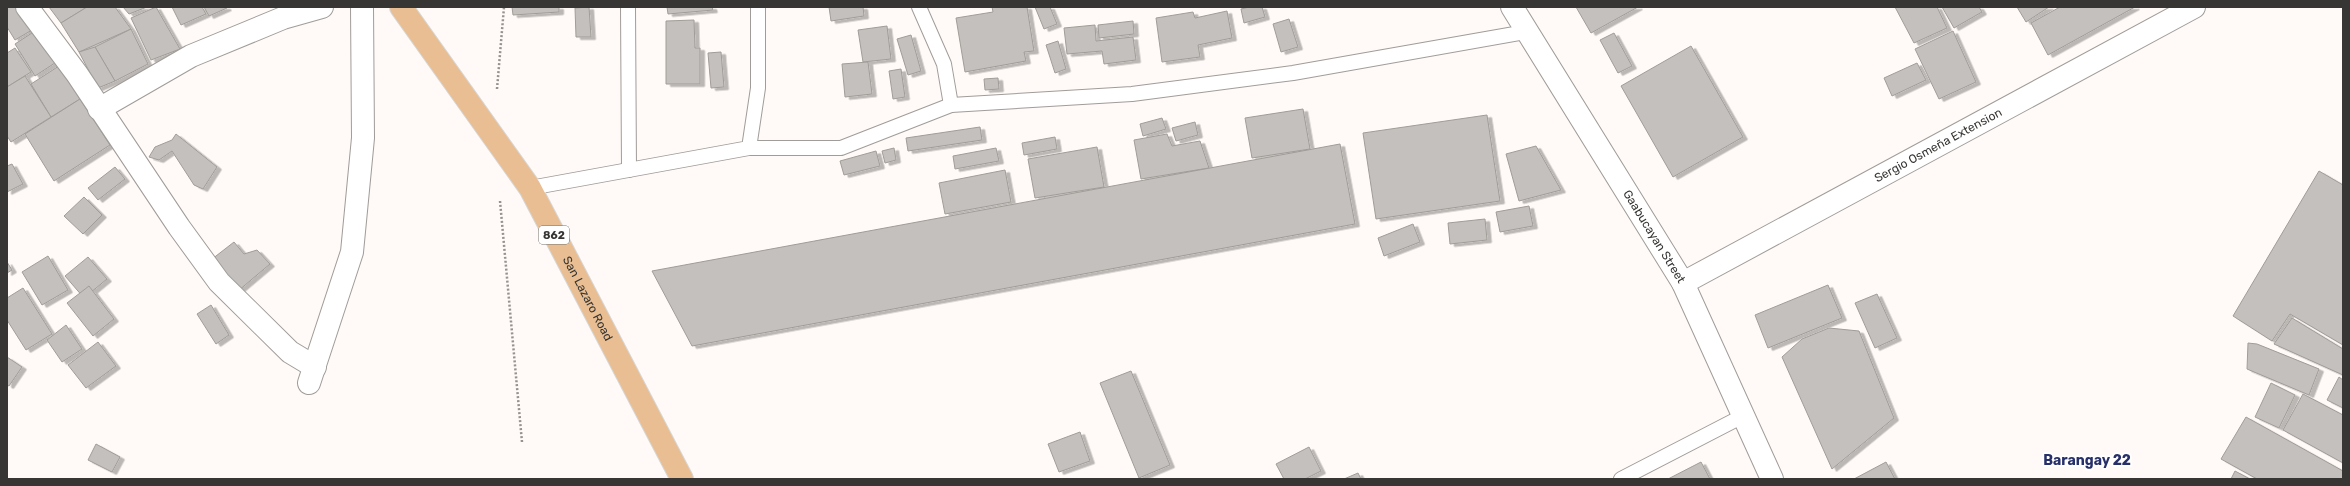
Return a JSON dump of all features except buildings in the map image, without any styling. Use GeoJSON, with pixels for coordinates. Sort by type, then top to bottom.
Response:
{"type":"FeatureCollection","features":[{"type":"Feature","properties":{"kind":"main road","name":"San Lazaro Road"},"geometry":{"type":"LineString","coordinates":[[401,7],[530,188],[682,479]]}},
{"type":"Feature","properties":{"kind":"street"},"geometry":{"type":"LineString","coordinates":[[27,7],[77,74],[99,109],[219,282],[312,375],[352,252],[363,138],[362,7]]}},
{"type":"Feature","properties":{"kind":"street"},"geometry":{"type":"LineString","coordinates":[[99,109],[191,56],[283,18],[322,7]]}},
{"type":"Feature","properties":{"kind":"street","name":"Gaabucayan Street"},"geometry":{"type":"LineString","coordinates":[[1512,7],[1526,32],[1683,283],[1772,479]]}},
{"type":"Feature","properties":{"kind":"street","name":"Sergio Osmeña Extension"},"geometry":{"type":"LineString","coordinates":[[1683,283],[2194,7]]}},
{"type":"Feature","properties":{"kind":"lane"},"geometry":{"type":"LineString","coordinates":[[628,7],[629,170]]}},
{"type":"Feature","properties":{"kind":"lane"},"geometry":{"type":"LineString","coordinates":[[749,148],[758,88],[758,7]]}},
{"type":"Feature","properties":{"kind":"lane"},"geometry":{"type":"LineString","coordinates":[[919,7],[944,64],[951,105]]}},
{"type":"Feature","properties":{"kind":"lane"},"geometry":{"type":"LineString","coordinates":[[530,188],[749,148],[841,148],[951,105],[1132,94],[1293,73],[1526,32]]}},
{"type":"Feature","properties":{"kind":"lane"},"geometry":{"type":"LineString","coordinates":[[1621,479],[1743,416]]}},
{"type":"Feature","properties":{"kind":"path"},"geometry":{"type":"LineString","coordinates":[[494,136],[504,7]]}},
{"type":"Feature","properties":{"kind":"path"},"geometry":{"type":"LineString","coordinates":[[499,198],[522,442]]}},
{"type":"Feature","properties":{"kind":"district","name":"Barangay 22"},"geometry":{"type":"Point","coordinates":[2087,460]}}]}
